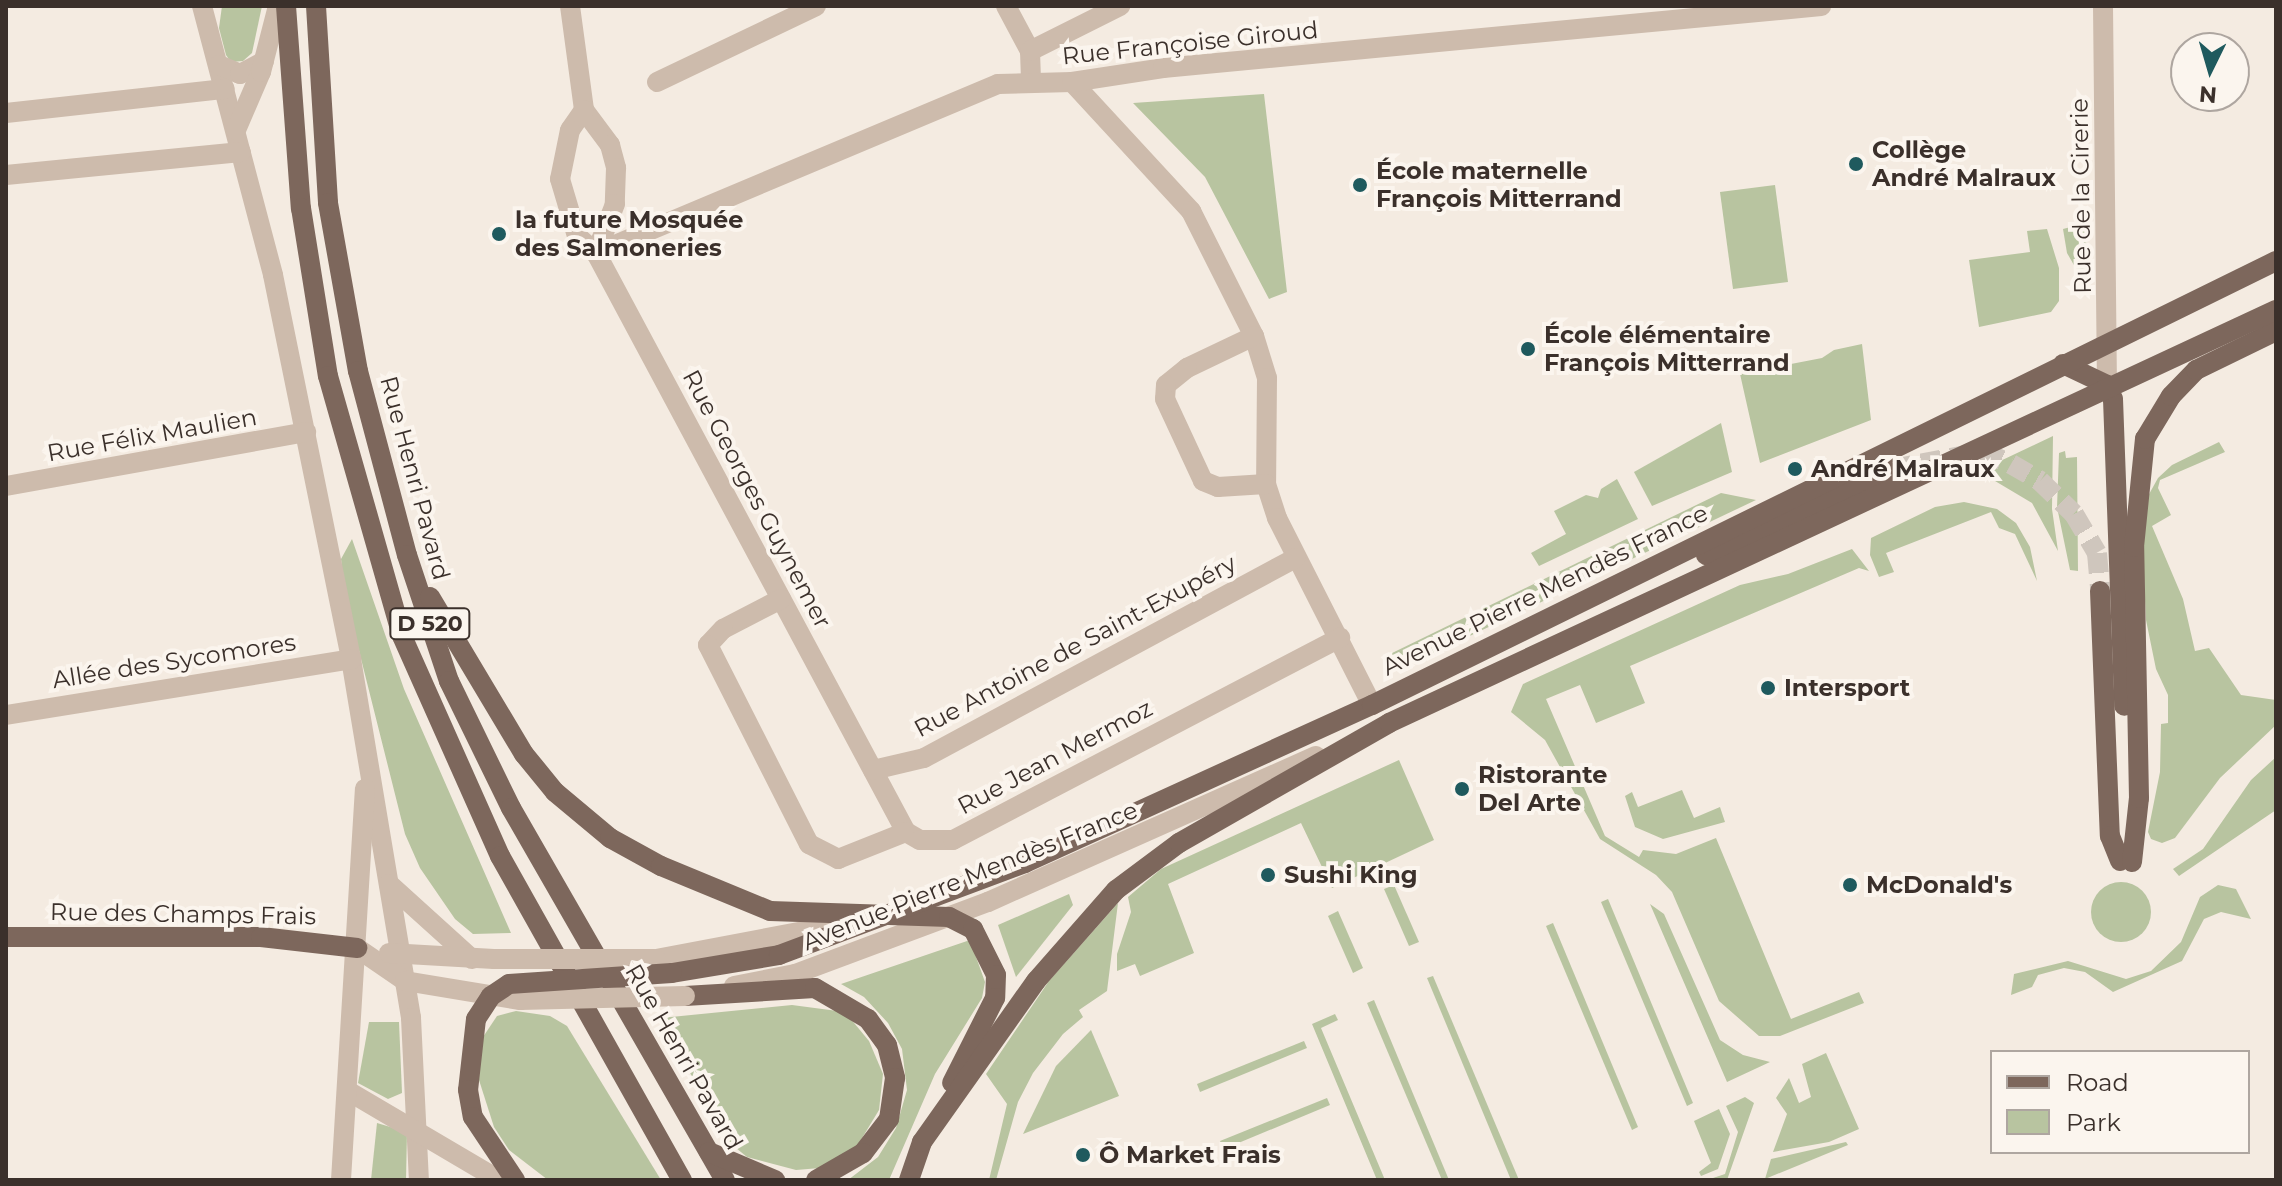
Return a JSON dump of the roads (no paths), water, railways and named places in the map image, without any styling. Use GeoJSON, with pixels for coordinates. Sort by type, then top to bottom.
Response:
{"type":"FeatureCollection","features":[{"type":"Feature","properties":{"kind":"main road","name":"D 520"},"geometry":{"type":"LineString","coordinates":[[286,6],[301,208],[328,376],[402,636],[500,856],[682,1180]]}},
{"type":"Feature","properties":{"kind":"main road","name":"Rue Henri Pavard"},"geometry":{"type":"LineString","coordinates":[[316,6],[328,203],[358,371],[407,555],[449,681],[511,808],[725,1180]]}},
{"type":"Feature","properties":{"kind":"main road","name":"Avenue Pierre Mendès France"},"geometry":{"type":"LineString","coordinates":[[514,992],[664,966],[779,955],[1025,863],[1372,705],[2276,261]]}},
{"type":"Feature","properties":{"kind":"main road","name":"Avenue Pierre Mendès France"},"geometry":{"type":"LineString","coordinates":[[1389,723],[2107,385],[2276,310]]}},
{"type":"Feature","properties":{"kind":"main road"},"geometry":{"type":"LineString","coordinates":[[2100,591],[2110,836],[2126,862],[2139,798],[2134,547],[2145,439],[2171,396],[2196,370],[2276,331]]}},
{"type":"Feature","properties":{"kind":"main road"},"geometry":{"type":"LineString","coordinates":[[2063,364],[2107,385],[2113,399],[2126,800],[2133,821]]}},
{"type":"Feature","properties":{"kind":"main road"},"geometry":{"type":"LineString","coordinates":[[1507,638],[1618,596],[1892,469]]}},
{"type":"Feature","properties":{"kind":"main road"},"geometry":{"type":"LineString","coordinates":[[407,555],[524,754],[555,792],[610,838],[674,872],[770,911],[876,917],[949,917],[973,929],[984,942],[996,975],[995,998],[922,1142],[909,1180]]}},
{"type":"Feature","properties":{"kind":"main road"},"geometry":{"type":"LineString","coordinates":[[922,1142],[1036,981],[1116,890],[1179,843],[1389,723]]}},
{"type":"Feature","properties":{"kind":"main road","name":"Rue des Champs Frais"},"geometry":{"type":"LineString","coordinates":[[6,937],[261,937],[357,948]]}},
{"type":"Feature","properties":{"kind":"main road"},"geometry":{"type":"LineString","coordinates":[[685,996],[815,988],[868,1019],[887,1045],[895,1078],[889,1119],[863,1153],[816,1180]]}},
{"type":"Feature","properties":{"kind":"main road"},"geometry":{"type":"LineString","coordinates":[[514,992],[491,996],[476,1019],[468,1090],[473,1117],[515,1180]]}},
{"type":"Feature","properties":{"kind":"main road"},"geometry":{"type":"LineString","coordinates":[[709,1152],[775,1180]]}},
{"type":"Feature","properties":{"kind":"street"},"geometry":{"type":"LineString","coordinates":[[202,6],[236,130],[306,432],[351,659],[405,981],[419,1132],[419,1180]]}},
{"type":"Feature","properties":{"kind":"street"},"geometry":{"type":"LineString","coordinates":[[236,130],[264,61],[278,6]]}},
{"type":"Feature","properties":{"kind":"street"},"geometry":{"type":"LineString","coordinates":[[570,6],[584,110],[610,145],[616,168],[615,204],[596,253]]}},
{"type":"Feature","properties":{"kind":"street"},"geometry":{"type":"LineString","coordinates":[[657,82],[816,6]]}},
{"type":"Feature","properties":{"kind":"street"},"geometry":{"type":"LineString","coordinates":[[1006,6],[1030,51],[1031,83]]}},
{"type":"Feature","properties":{"kind":"street"},"geometry":{"type":"LineString","coordinates":[[1030,51],[1120,6]]}},
{"type":"Feature","properties":{"kind":"street","name":"Rue Françoise Giroud"},"geometry":{"type":"LineString","coordinates":[[596,253],[998,84],[1072,82],[1163,68],[1821,6]]}},
{"type":"Feature","properties":{"kind":"street","name":"Rue de la Cirerie"},"geometry":{"type":"LineString","coordinates":[[2103,6],[2107,385]]}},
{"type":"Feature","properties":{"kind":"street"},"geometry":{"type":"LineString","coordinates":[[219,65],[240,74],[264,61]]}},
{"type":"Feature","properties":{"kind":"street"},"geometry":{"type":"LineString","coordinates":[[1072,82],[1191,211],[1254,336],[1267,378],[1266,484],[1296,558],[1372,705]]}},
{"type":"Feature","properties":{"kind":"street"},"geometry":{"type":"LineString","coordinates":[[6,113],[225,89]]}},
{"type":"Feature","properties":{"kind":"street","name":"Rue Georges Guynemer"},"geometry":{"type":"LineString","coordinates":[[584,110],[570,130],[560,179],[577,236],[596,253],[906,832]]}},
{"type":"Feature","properties":{"kind":"street"},"geometry":{"type":"LineString","coordinates":[[6,175],[241,152]]}},
{"type":"Feature","properties":{"kind":"street"},"geometry":{"type":"LineString","coordinates":[[1254,336],[1187,368],[1166,385],[1165,399],[1203,481],[1218,487],[1266,484]]}},
{"type":"Feature","properties":{"kind":"street","name":"Rue Félix Maulien"},"geometry":{"type":"LineString","coordinates":[[6,486],[306,432]]}},
{"type":"Feature","properties":{"kind":"street","name":"Rue Antoine de Saint-Exupéry"},"geometry":{"type":"LineString","coordinates":[[873,770],[924,758],[1296,558]]}},
{"type":"Feature","properties":{"kind":"street"},"geometry":{"type":"LineString","coordinates":[[781,599],[723,629],[708,645],[809,844],[838,859],[906,832]]}},
{"type":"Feature","properties":{"kind":"street","name":"Rue Jean Mermoz"},"geometry":{"type":"LineString","coordinates":[[906,832],[920,840],[953,840],[1340,638]]}},
{"type":"Feature","properties":{"kind":"street","name":"Allée des Sycomores"},"geometry":{"type":"LineString","coordinates":[[6,715],[351,659]]}},
{"type":"Feature","properties":{"kind":"street","name":"Avenue Pierre Mendès France"},"geometry":{"type":"LineString","coordinates":[[514,992],[685,996],[795,974],[949,917],[1389,723]]}},
{"type":"Feature","properties":{"kind":"street"},"geometry":{"type":"LineString","coordinates":[[341,1180],[356,973],[367,749]]}},
{"type":"Feature","properties":{"kind":"street"},"geometry":{"type":"LineString","coordinates":[[389,884],[472,959]]}},
{"type":"Feature","properties":{"kind":"street"},"geometry":{"type":"LineString","coordinates":[[357,948],[472,959],[664,966]]}},
{"type":"Feature","properties":{"kind":"street"},"geometry":{"type":"LineString","coordinates":[[357,948],[405,981],[491,996]]}},
{"type":"Feature","properties":{"kind":"street"},"geometry":{"type":"LineString","coordinates":[[356,973],[400,954]]}},
{"type":"Feature","properties":{"kind":"street"},"geometry":{"type":"LineString","coordinates":[[348,1091],[419,1132],[486,1178]]}},
{"type":"Feature","properties":{"kind":"tunnel"},"geometry":{"type":"LineString","coordinates":[[1892,469],[1983,452],[2040,481],[2074,514],[2097,553],[2100,591]]}},
{"type":"Feature","properties":{"kind":"place","name":"Collège André Malraux"},"geometry":{"type":"Point","coordinates":[1856,164]}},
{"type":"Feature","properties":{"kind":"place","name":"École maternelle François Mitterrand"},"geometry":{"type":"Point","coordinates":[1360,185]}},
{"type":"Feature","properties":{"kind":"place","name":"la future Mosquée des Salmoneries"},"geometry":{"type":"Point","coordinates":[499,234]}},
{"type":"Feature","properties":{"kind":"place","name":"École élémentaire François Mitterrand"},"geometry":{"type":"Point","coordinates":[1528,349]}},
{"type":"Feature","properties":{"kind":"place","name":"André Malraux"},"geometry":{"type":"Point","coordinates":[1795,469]}},
{"type":"Feature","properties":{"kind":"place","name":"Intersport"},"geometry":{"type":"Point","coordinates":[1768,688]}},
{"type":"Feature","properties":{"kind":"place","name":"Ristorante Del Arte"},"geometry":{"type":"Point","coordinates":[1462,789]}},
{"type":"Feature","properties":{"kind":"place","name":"Sushi King"},"geometry":{"type":"Point","coordinates":[1268,875]}},
{"type":"Feature","properties":{"kind":"place","name":"McDonald's"},"geometry":{"type":"Point","coordinates":[1850,885]}},
{"type":"Feature","properties":{"kind":"place","name":"Ô Market Frais"},"geometry":{"type":"Point","coordinates":[1083,1155]}}]}
